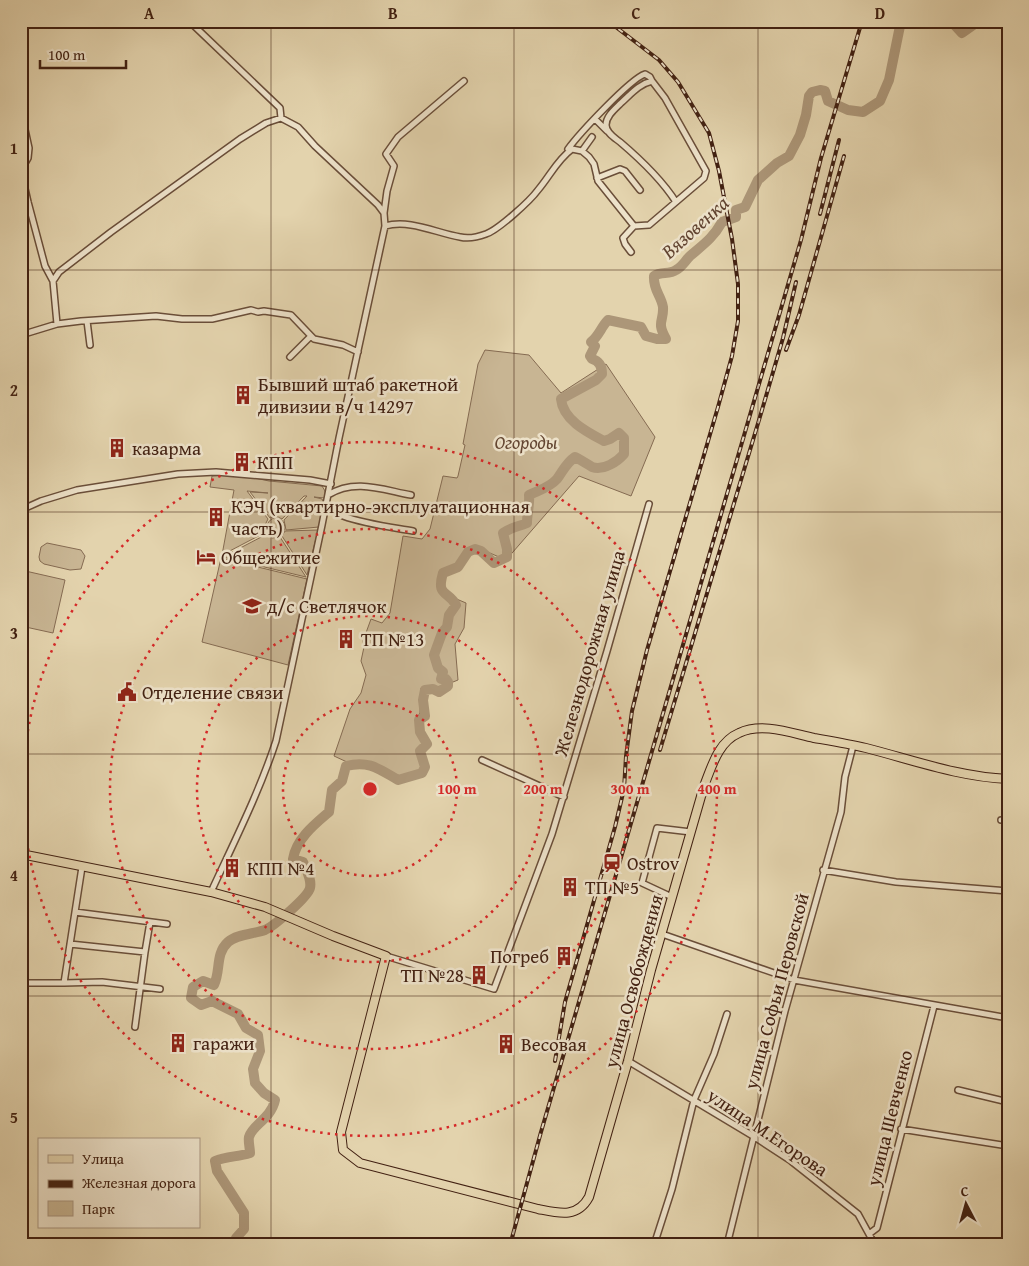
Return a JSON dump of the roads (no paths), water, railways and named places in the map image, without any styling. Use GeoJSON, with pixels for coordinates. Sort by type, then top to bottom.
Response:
{"type":"FeatureCollection","features":[{"type":"Feature","properties":{"kind":"main road","name":"улица Освобождения"},"geometry":{"type":"LineString","coordinates":[[386,956],[341,1132],[343,1150],[360,1163],[538,1209],[570,1213],[585,1204],[589,1197],[704,786],[716,756],[723,746],[740,732],[752,729],[774,730],[853,746],[954,772],[1008,779]]}},
{"type":"Feature","properties":{"kind":"main road"},"geometry":{"type":"LineString","coordinates":[[21,854],[211,892],[265,907],[386,956]]}},
{"type":"Feature","properties":{"kind":"street"},"geometry":{"type":"LineString","coordinates":[[189,21],[280,108],[281,118]]}},
{"type":"Feature","properties":{"kind":"street"},"geometry":{"type":"LineString","coordinates":[[385,226],[393,224],[414,226],[450,236],[467,238],[488,234],[526,204],[595,118],[630,83],[645,74],[665,98],[706,171],[704,178],[649,225],[634,226],[623,238],[630,252]]}},
{"type":"Feature","properties":{"kind":"street"},"geometry":{"type":"LineString","coordinates":[[211,892],[268,766],[276,741],[385,226],[386,191],[394,166],[386,154],[398,137],[464,81]]}},
{"type":"Feature","properties":{"kind":"street"},"geometry":{"type":"LineString","coordinates":[[607,131],[608,117],[643,84],[652,81]]}},
{"type":"Feature","properties":{"kind":"street"},"geometry":{"type":"LineString","coordinates":[[21,111],[29,148],[28,158],[24,165],[23,180],[45,266],[53,281],[57,324]]}},
{"type":"Feature","properties":{"kind":"street"},"geometry":{"type":"LineString","coordinates":[[53,281],[59,272],[111,232],[212,159],[266,123],[281,118],[298,127],[384,213]]}},
{"type":"Feature","properties":{"kind":"street"},"geometry":{"type":"LineString","coordinates":[[595,118],[669,190],[676,202]]}},
{"type":"Feature","properties":{"kind":"street"},"geometry":{"type":"LineString","coordinates":[[582,151],[592,137]]}},
{"type":"Feature","properties":{"kind":"street"},"geometry":{"type":"LineString","coordinates":[[565,154],[572,149],[582,151],[594,164],[598,181],[634,226]]}},
{"type":"Feature","properties":{"kind":"street"},"geometry":{"type":"LineString","coordinates":[[597,178],[620,169],[625,171],[640,190]]}},
{"type":"Feature","properties":{"kind":"street"},"geometry":{"type":"LineString","coordinates":[[21,335],[57,324],[87,321],[156,316],[182,319],[212,319],[251,310],[258,312],[272,311],[291,315],[314,339],[343,345],[358,352]]}},
{"type":"Feature","properties":{"kind":"street"},"geometry":{"type":"LineString","coordinates":[[87,321],[90,345]]}},
{"type":"Feature","properties":{"kind":"street"},"geometry":{"type":"LineString","coordinates":[[290,357],[311,336]]}},
{"type":"Feature","properties":{"kind":"street"},"geometry":{"type":"LineString","coordinates":[[21,510],[40,501],[77,490],[178,474],[216,472],[310,480],[331,484]]}},
{"type":"Feature","properties":{"kind":"street"},"geometry":{"type":"LineString","coordinates":[[328,495],[337,490],[360,485],[411,495]]}},
{"type":"Feature","properties":{"kind":"street","name":"Железнодорожная улица"},"geometry":{"type":"LineString","coordinates":[[386,956],[494,989],[564,797],[649,504]]}},
{"type":"Feature","properties":{"kind":"street"},"geometry":{"type":"LineString","coordinates":[[326,508],[335,509],[340,515],[353,519],[413,531]]}},
{"type":"Feature","properties":{"kind":"street","name":"улица Софьи Перовской"},"geometry":{"type":"LineString","coordinates":[[727,1245],[753,1136],[794,980],[823,870],[841,812],[845,777],[853,746]]}},
{"type":"Feature","properties":{"kind":"street"},"geometry":{"type":"LineString","coordinates":[[482,760],[564,797]]}},
{"type":"Feature","properties":{"kind":"street"},"geometry":{"type":"LineString","coordinates":[[1001,820],[1008,820]]}},
{"type":"Feature","properties":{"kind":"street"},"geometry":{"type":"LineString","coordinates":[[672,897],[642,883],[657,828],[691,832]]}},
{"type":"Feature","properties":{"kind":"street"},"geometry":{"type":"LineString","coordinates":[[64,983],[82,867]]}},
{"type":"Feature","properties":{"kind":"street"},"geometry":{"type":"LineString","coordinates":[[823,870],[896,882],[1008,891]]}},
{"type":"Feature","properties":{"kind":"street"},"geometry":{"type":"LineString","coordinates":[[75,912],[167,924]]}},
{"type":"Feature","properties":{"kind":"street"},"geometry":{"type":"LineString","coordinates":[[135,1027],[150,922]]}},
{"type":"Feature","properties":{"kind":"street"},"geometry":{"type":"LineString","coordinates":[[662,934],[794,980],[1008,1018]]}},
{"type":"Feature","properties":{"kind":"street"},"geometry":{"type":"LineString","coordinates":[[70,944],[145,952]]}},
{"type":"Feature","properties":{"kind":"street"},"geometry":{"type":"LineString","coordinates":[[21,983],[102,982],[160,990]]}},
{"type":"Feature","properties":{"kind":"street","name":"улица Шевченко"},"geometry":{"type":"LineString","coordinates":[[868,1234],[877,1228],[934,1006]]}},
{"type":"Feature","properties":{"kind":"street"},"geometry":{"type":"LineString","coordinates":[[654,1245],[672,1189],[694,1100],[714,1054],[727,1014]]}},
{"type":"Feature","properties":{"kind":"street","name":"улица М.Егорова"},"geometry":{"type":"LineString","coordinates":[[628,1061],[753,1136],[791,1162],[858,1214],[875,1245]]}},
{"type":"Feature","properties":{"kind":"street"},"geometry":{"type":"LineString","coordinates":[[958,1090],[1008,1102]]}},
{"type":"Feature","properties":{"kind":"street"},"geometry":{"type":"LineString","coordinates":[[902,1129],[1008,1146]]}},
{"type":"Feature","properties":{"kind":"waterway","name":"Вязовенка"},"geometry":{"type":"LineString","coordinates":[[236,1245],[236,1238],[244,1229],[244,1213],[217,1171],[215,1161],[250,1153],[249,1139],[251,1133],[270,1112],[275,1100],[264,1093],[255,1083],[253,1069],[260,1051],[258,1035],[246,1028],[238,1014],[212,1001],[201,1005],[191,998],[193,987],[203,981],[214,985],[221,952],[228,942],[236,937],[265,930],[290,911],[308,892],[310,888],[309,878],[303,862],[293,859],[295,852],[307,833],[329,812],[332,790],[342,781],[346,766],[354,764],[368,765],[398,780],[422,773],[425,767],[420,751],[427,744],[420,732],[419,720],[425,716],[423,700],[425,690],[433,689],[439,692],[448,686],[446,679],[441,679],[443,672],[438,668],[434,655],[442,633],[447,627],[449,615],[456,605],[442,590],[441,581],[443,573],[458,567],[468,552],[475,549],[481,551],[494,563],[507,557],[503,533],[527,523],[529,495],[554,482],[567,464],[575,457],[592,467],[601,468],[618,460],[624,454],[624,438],[619,433],[604,441],[590,434],[571,419],[563,406],[561,399],[596,380],[602,374],[600,365],[590,356],[595,346],[591,342],[608,320],[641,327],[646,336],[666,339],[661,329],[663,307],[655,285],[654,276],[668,273],[680,267],[712,237],[722,222],[736,217],[736,210],[745,207],[758,180],[777,163],[789,156],[800,135],[809,96],[812,92],[825,91],[828,101],[848,110],[863,112],[880,101],[889,80],[901,21]]}},
{"type":"Feature","properties":{"kind":"waterway","name":"Вязовенка"},"geometry":{"type":"LineString","coordinates":[[951,21],[962,33],[979,21]]}},
{"type":"Feature","properties":{"kind":"railway"},"geometry":{"type":"LineString","coordinates":[[555,1061],[565,1002],[624,789],[632,711],[647,650],[718,407],[732,356],[738,321],[738,284],[732,239],[719,171],[709,133],[678,82],[659,60],[608,21]]}},
{"type":"Feature","properties":{"kind":"railway"},"geometry":{"type":"LineString","coordinates":[[510,1245],[541,1132],[801,240],[821,158],[862,21]]}},
{"type":"Feature","properties":{"kind":"railway"},"geometry":{"type":"LineString","coordinates":[[820,214],[839,140]]}},
{"type":"Feature","properties":{"kind":"railway"},"geometry":{"type":"LineString","coordinates":[[786,350],[799,315],[844,156]]}},
{"type":"Feature","properties":{"kind":"railway"},"geometry":{"type":"LineString","coordinates":[[660,750],[783,338],[796,282]]}},
{"type":"Feature","properties":{"kind":"place","name":"Бывший штаб ракетной дивизии в/ч 14297"},"geometry":{"type":"Point","coordinates":[243,395]}},
{"type":"Feature","properties":{"kind":"place","name":"казарма"},"geometry":{"type":"Point","coordinates":[117,448]}},
{"type":"Feature","properties":{"kind":"place","name":"КПП"},"geometry":{"type":"Point","coordinates":[242,462]}},
{"type":"Feature","properties":{"kind":"place","name":"КЭЧ (квартирно-эксплуатационная часть)"},"geometry":{"type":"Point","coordinates":[216,517]}},
{"type":"Feature","properties":{"kind":"place","name":"Общежитие"},"geometry":{"type":"Point","coordinates":[206,557]}},
{"type":"Feature","properties":{"kind":"place","name":"д/с Светлячок"},"geometry":{"type":"Point","coordinates":[252,606]}},
{"type":"Feature","properties":{"kind":"place","name":"ТП №13"},"geometry":{"type":"Point","coordinates":[346,639]}},
{"type":"Feature","properties":{"kind":"place","name":"Отделение связи"},"geometry":{"type":"Point","coordinates":[127,692]}},
{"type":"Feature","properties":{"kind":"place","name":"Ostrov"},"geometry":{"type":"Point","coordinates":[612,863]}},
{"type":"Feature","properties":{"kind":"place","name":"КПП №4"},"geometry":{"type":"Point","coordinates":[232,868]}},
{"type":"Feature","properties":{"kind":"place","name":"ТП №5"},"geometry":{"type":"Point","coordinates":[570,887]}},
{"type":"Feature","properties":{"kind":"place","name":"Погреб"},"geometry":{"type":"Point","coordinates":[564,956]}},
{"type":"Feature","properties":{"kind":"place","name":"ТП №28"},"geometry":{"type":"Point","coordinates":[479,975]}},
{"type":"Feature","properties":{"kind":"place","name":"гаражи"},"geometry":{"type":"Point","coordinates":[178,1043]}},
{"type":"Feature","properties":{"kind":"place","name":"Весовая"},"geometry":{"type":"Point","coordinates":[506,1044]}},
{"type":"Feature","properties":{"kind":"park label","name":"Огороды"},"geometry":{"type":"Point","coordinates":[526,442]}}]}
